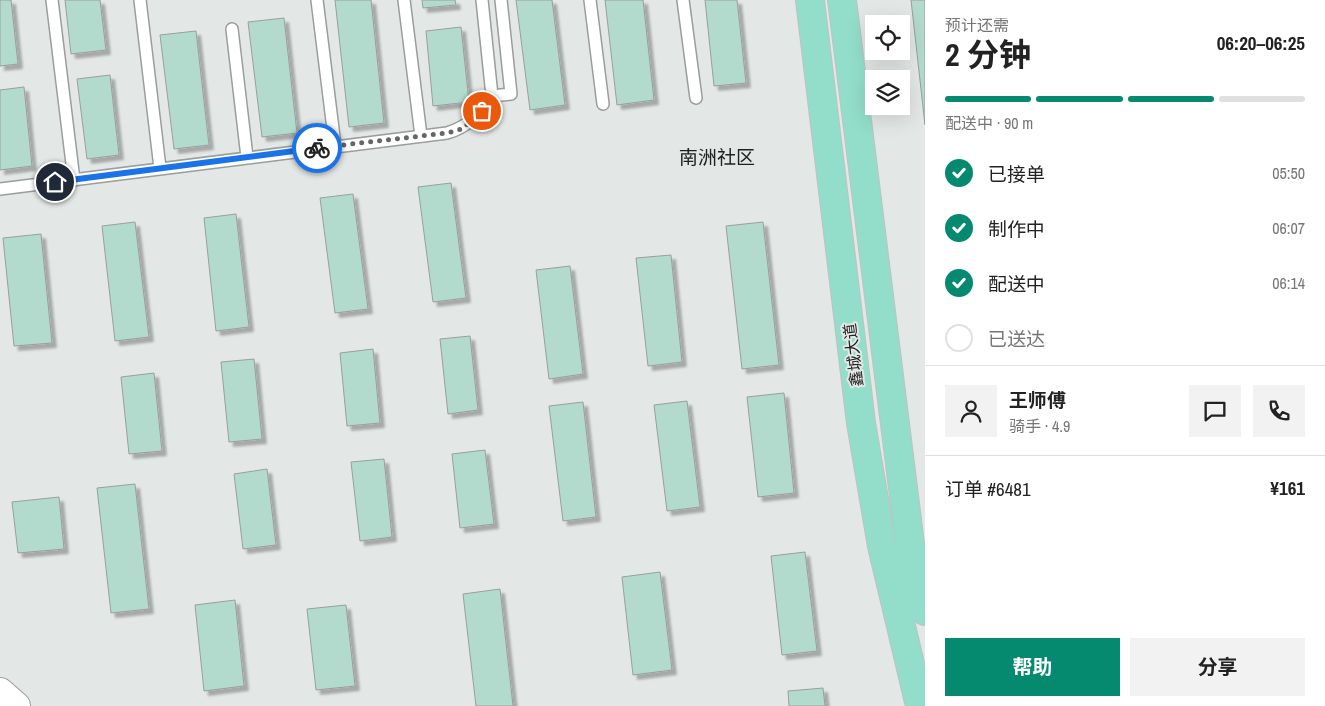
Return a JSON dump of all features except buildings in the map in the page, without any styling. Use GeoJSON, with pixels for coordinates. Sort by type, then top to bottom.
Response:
{"type":"FeatureCollection","features":[{"type":"Feature","properties":{"kind":"main road","name":"鑫城大道"},"geometry":{"type":"LineString","coordinates":[[810,0],[861,423],[882,546],[920,706]]}},
{"type":"Feature","properties":{"kind":"main road","name":"鑫城大道"},"geometry":{"type":"LineString","coordinates":[[842,0],[910,544],[925,610]]}},
{"type":"Feature","properties":{"kind":"main road"},"geometry":{"type":"LineString","coordinates":[[0,692],[16,706]]}},
{"type":"Feature","properties":{"kind":"lane"},"geometry":{"type":"LineString","coordinates":[[52,0],[74,180]]}},
{"type":"Feature","properties":{"kind":"lane"},"geometry":{"type":"LineString","coordinates":[[140,0],[160,168]]}},
{"type":"Feature","properties":{"kind":"lane"},"geometry":{"type":"LineString","coordinates":[[318,0],[335,146]]}},
{"type":"Feature","properties":{"kind":"lane"},"geometry":{"type":"LineString","coordinates":[[404,0],[421,136]]}},
{"type":"Feature","properties":{"kind":"lane"},"geometry":{"type":"LineString","coordinates":[[0,189],[447,133],[462,129],[482,111],[492,96],[482,0]]}},
{"type":"Feature","properties":{"kind":"lane"},"geometry":{"type":"LineString","coordinates":[[492,96],[511,94],[501,0]]}},
{"type":"Feature","properties":{"kind":"lane"},"geometry":{"type":"LineString","coordinates":[[590,0],[603,104]]}},
{"type":"Feature","properties":{"kind":"lane"},"geometry":{"type":"LineString","coordinates":[[683,0],[696,98]]}},
{"type":"Feature","properties":{"kind":"lane"},"geometry":{"type":"LineString","coordinates":[[232,29],[247,157]]}},
{"type":"Feature","properties":{"kind":"way so far"},"geometry":{"type":"LineString","coordinates":[[317,148],[447,133],[462,129],[482,111]]}},
{"type":"Feature","properties":{"kind":"district","name":"南洲社区"},"geometry":{"type":"Point","coordinates":[717,157]}},
{"type":"Feature","properties":{"kind":"route"},"geometry":{"type":"LineString","coordinates":[[55,182],[317,148]]}}]}
